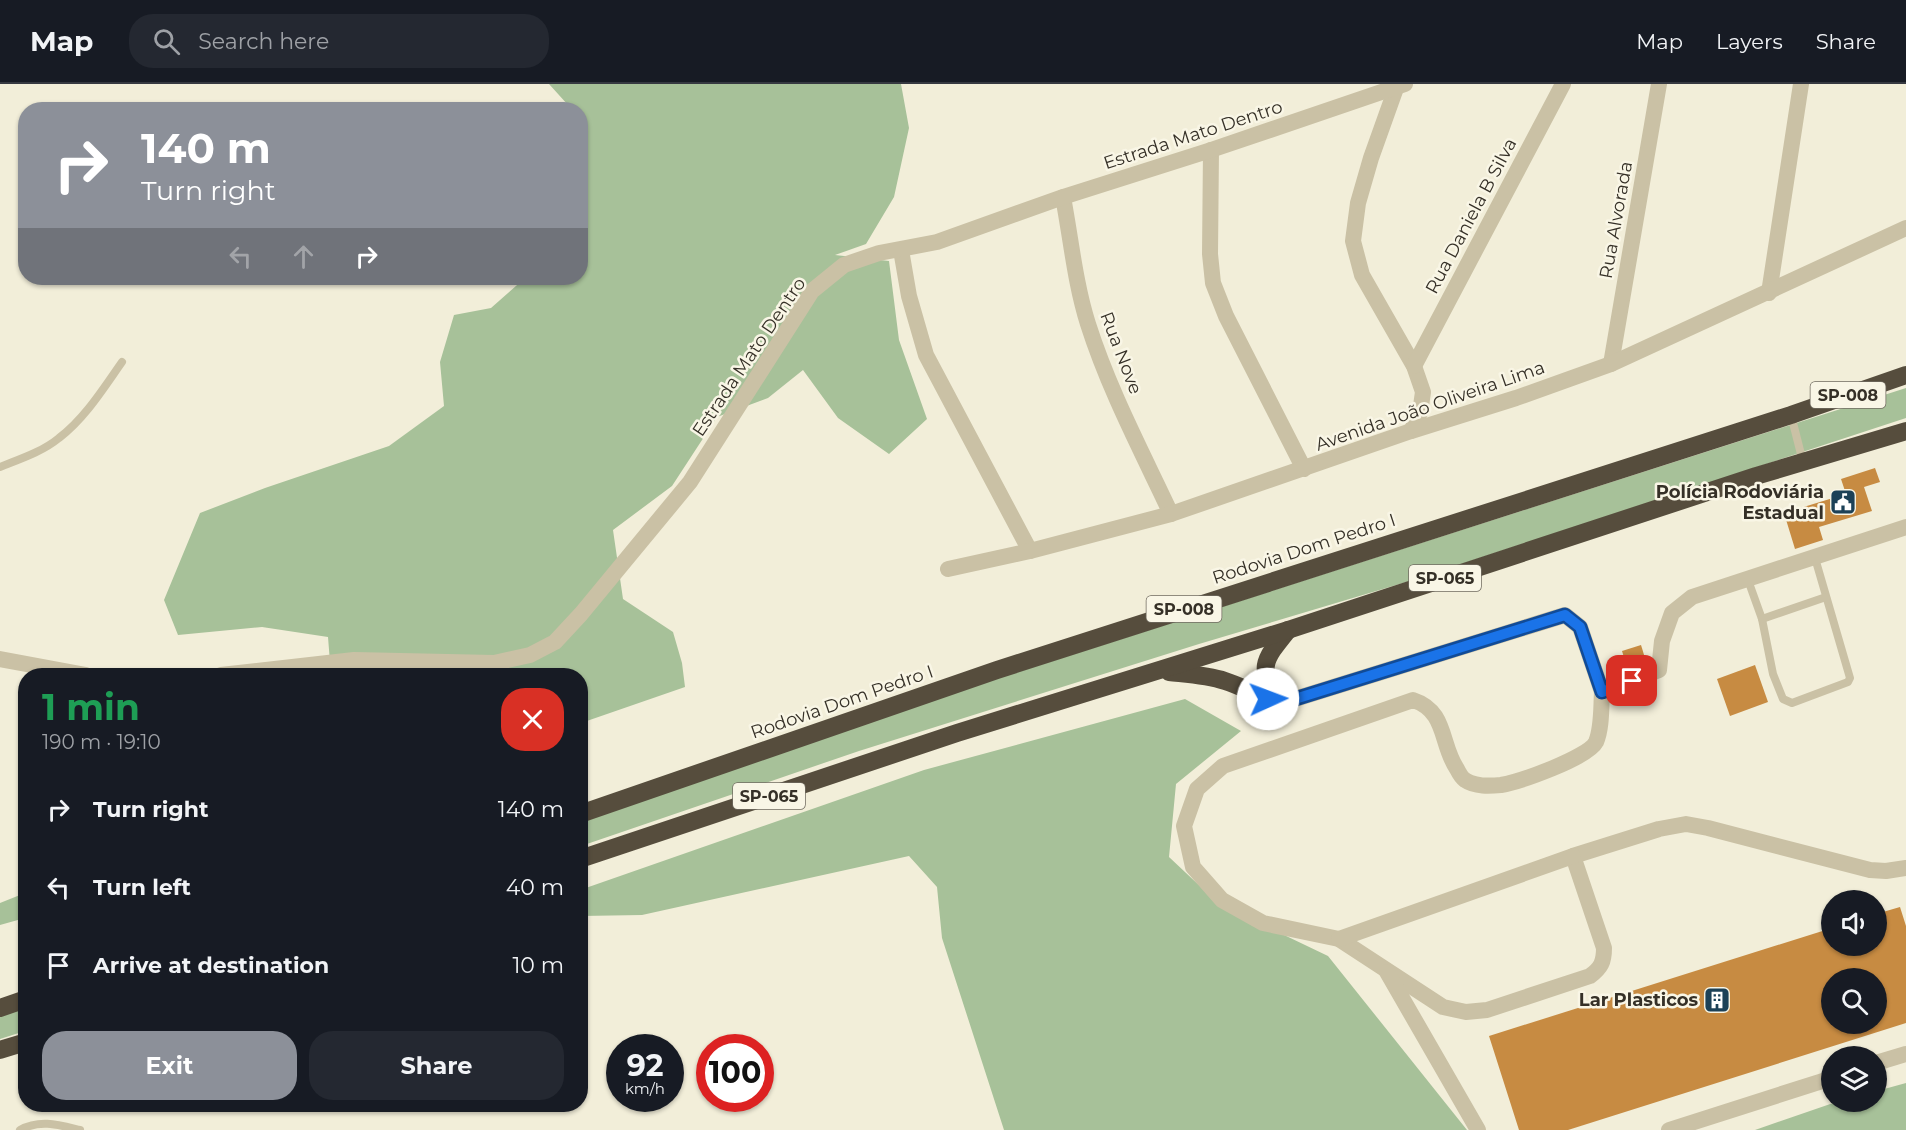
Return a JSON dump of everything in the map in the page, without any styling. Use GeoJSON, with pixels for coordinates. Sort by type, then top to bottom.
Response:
{"type":"FeatureCollection","features":[{"type":"Feature","properties":{"kind":"highway","name":"Rodovia Dom Pedro I"},"geometry":{"type":"LineString","coordinates":[[588,811],[1018,663],[1791,415],[1906,375]]}},
{"type":"Feature","properties":{"kind":"highway","name":"SP-065"},"geometry":{"type":"LineString","coordinates":[[588,856],[957,734],[1158,672],[1803,462],[1906,431]]}},
{"type":"Feature","properties":{"kind":"highway"},"geometry":{"type":"LineString","coordinates":[[1282,703],[1268,684],[1265,667],[1269,653],[1288,630]]}},
{"type":"Feature","properties":{"kind":"highway"},"geometry":{"type":"LineString","coordinates":[[1158,672],[1193,674],[1223,680],[1282,703]]}},
{"type":"Feature","properties":{"kind":"highway"},"geometry":{"type":"LineString","coordinates":[[0,1008],[18,1002]]}},
{"type":"Feature","properties":{"kind":"highway"},"geometry":{"type":"LineString","coordinates":[[0,1050],[18,1044]]}},
{"type":"Feature","properties":{"kind":"street","name":"Rua Daniela B Silva"},"geometry":{"type":"LineString","coordinates":[[1414,366],[1563,84]]}},
{"type":"Feature","properties":{"kind":"street","name":"Rua Alvorada"},"geometry":{"type":"LineString","coordinates":[[1611,364],[1659,84]]}},
{"type":"Feature","properties":{"kind":"street"},"geometry":{"type":"LineString","coordinates":[[1768,293],[1801,84]]}},
{"type":"Feature","properties":{"kind":"street"},"geometry":{"type":"LineString","coordinates":[[1401,86],[1371,158],[1358,203],[1353,241],[1362,275],[1414,366],[1423,392],[1420,413],[1412,430]]}},
{"type":"Feature","properties":{"kind":"street","name":"Estrada Mato Dentro"},"geometry":{"type":"LineString","coordinates":[[283,668],[354,660],[494,663],[530,655],[555,642],[581,614],[690,482],[812,291],[844,265],[879,253],[937,242],[1064,197],[1401,86]]}},
{"type":"Feature","properties":{"kind":"street"},"geometry":{"type":"LineString","coordinates":[[1211,150],[1210,254],[1213,283],[1226,316],[1304,469]]}},
{"type":"Feature","properties":{"kind":"street","name":"Rua Nove"},"geometry":{"type":"LineString","coordinates":[[1064,197],[1079,291],[1087,322],[1105,374],[1171,514]]}},
{"type":"Feature","properties":{"kind":"street","name":"Avenida João Oliveira Lima"},"geometry":{"type":"LineString","coordinates":[[948,569],[1030,551],[1171,514],[1412,430],[1516,398],[1611,364],[1906,228]]}},
{"type":"Feature","properties":{"kind":"street"},"geometry":{"type":"LineString","coordinates":[[901,250],[909,296],[926,355],[1030,551]]}},
{"type":"Feature","properties":{"kind":"street"},"geometry":{"type":"LineString","coordinates":[[1602,692],[1659,670],[1662,641],[1672,613],[1692,597],[1906,527]]}},
{"type":"Feature","properties":{"kind":"street"},"geometry":{"type":"LineString","coordinates":[[1282,703],[1565,615],[1580,627],[1602,692],[1599,730],[1595,744],[1582,755],[1516,781],[1483,786],[1464,780],[1451,760],[1440,724],[1431,709],[1424,703],[1413,700],[1222,766],[1197,789],[1184,826],[1193,867],[1222,900],[1263,923],[1339,939],[1443,1006],[1466,1012],[1487,1010],[1590,976],[1599,969],[1604,959],[1604,948],[1573,856]]}},
{"type":"Feature","properties":{"kind":"street"},"geometry":{"type":"LineString","coordinates":[[0,659],[48,668]]}},
{"type":"Feature","properties":{"kind":"street"},"geometry":{"type":"LineString","coordinates":[[1339,939],[1573,856],[1659,829],[1686,824],[1870,870],[1906,869]]}},
{"type":"Feature","properties":{"kind":"street"},"geometry":{"type":"LineString","coordinates":[[1386,969],[1478,1130]]}},
{"type":"Feature","properties":{"kind":"street"},"geometry":{"type":"LineString","coordinates":[[1887,1060],[1906,1054]]}},
{"type":"Feature","properties":{"kind":"street"},"geometry":{"type":"LineString","coordinates":[[1669,1130],[1821,1082]]}},
{"type":"Feature","properties":{"kind":"lane"},"geometry":{"type":"LineString","coordinates":[[0,467],[38,451],[59,439],[81,419],[122,363]]}},
{"type":"Feature","properties":{"kind":"lane"},"geometry":{"type":"LineString","coordinates":[[1791,415],[1803,462]]}},
{"type":"Feature","properties":{"kind":"lane"},"geometry":{"type":"LineString","coordinates":[[1748,580],[1762,619],[1773,674],[1783,699],[1792,703],[1848,682],[1850,678],[1815,558]]}},
{"type":"Feature","properties":{"kind":"lane"},"geometry":{"type":"LineString","coordinates":[[1762,619],[1826,597]]}},
{"type":"Feature","properties":{"kind":"lane"},"geometry":{"type":"LineString","coordinates":[[20,1130],[28,1126],[50,1122],[80,1130]]}},
{"type":"Feature","properties":{"kind":"green space"},"geometry":{"type":"Polygon","coordinates":[[[549,84],[901,84],[909,128],[894,197],[866,244],[835,255],[889,261],[899,340],[927,419],[889,454],[838,418],[803,370],[768,398],[717,417],[672,486],[613,530],[623,599],[673,632],[682,663],[685,687],[588,721],[588,668],[330,668],[328,637],[262,627],[178,635],[164,600],[200,513],[265,488],[389,446],[444,406],[440,362],[454,315],[491,308],[517,285],[588,285],[588,102],[565,102],[549,84]]]}},
{"type":"Feature","properties":{"kind":"green space"},"geometry":{"type":"Polygon","coordinates":[[[1906,388],[1906,418],[1413,580],[1199,644],[859,751],[588,844],[588,818],[1008,675],[1906,388]]]}},
{"type":"Feature","properties":{"kind":"green space"},"geometry":{"type":"Polygon","coordinates":[[[1185,699],[1241,731],[1176,784],[1169,857],[1219,904],[1328,956],[1467,1130],[1004,1130],[942,938],[937,887],[909,856],[642,915],[588,916],[588,887],[924,770],[1185,699]]]}},
{"type":"Feature","properties":{"kind":"green space"},"geometry":{"type":"Polygon","coordinates":[[[18,896],[18,920],[0,925],[0,903],[18,896]]]}},
{"type":"Feature","properties":{"kind":"green space"},"geometry":{"type":"Polygon","coordinates":[[[18,1010],[18,1033],[0,1039],[0,1016],[18,1010]]]}},
{"type":"Feature","properties":{"kind":"green space"},"geometry":{"type":"Polygon","coordinates":[[[1906,1083],[1906,1130],[1755,1130],[1821,1107],[1821,1112],[1887,1112],[1887,1088],[1906,1083]]]}},
{"type":"Feature","properties":{"kind":"building","name":"Polícia Rodoviária Estadual"},"geometry":{"type":"Polygon","coordinates":[[[1875,468],[1880,482],[1864,487],[1872,511],[1819,527],[1823,540],[1795,549],[1784,513],[1846,494],[1841,479],[1875,468]]]}},
{"type":"Feature","properties":{"kind":"building"},"geometry":{"type":"Polygon","coordinates":[[[1641,645],[1649,671],[1630,677],[1622,651],[1641,645]]]}},
{"type":"Feature","properties":{"kind":"building"},"geometry":{"type":"Polygon","coordinates":[[[1755,665],[1768,702],[1730,716],[1717,679],[1755,665]]]}},
{"type":"Feature","properties":{"kind":"building","name":"Lar Plasticos"},"geometry":{"type":"Polygon","coordinates":[[[1900,907],[1906,926],[1906,1023],[1887,1029],[1887,968],[1821,968],[1821,1034],[1871,1034],[1833,1046],[1821,1046],[1821,1050],[1568,1130],[1519,1130],[1489,1036],[1821,931],[1821,956],[1887,956],[1887,911],[1900,907]]]}},
{"type":"Feature","properties":{"kind":"place","name":"Polícia Rodoviária Estadual"},"geometry":{"type":"Point","coordinates":[1843,502]}},
{"type":"Feature","properties":{"kind":"place","name":"Lar Plasticos"},"geometry":{"type":"Point","coordinates":[1717,1000]}},
{"type":"Feature","properties":{"kind":"route"},"geometry":{"type":"LineString","coordinates":[[1268,699],[1282,703],[1565,615],[1580,627],[1602,692],[1632,681]]}}]}
